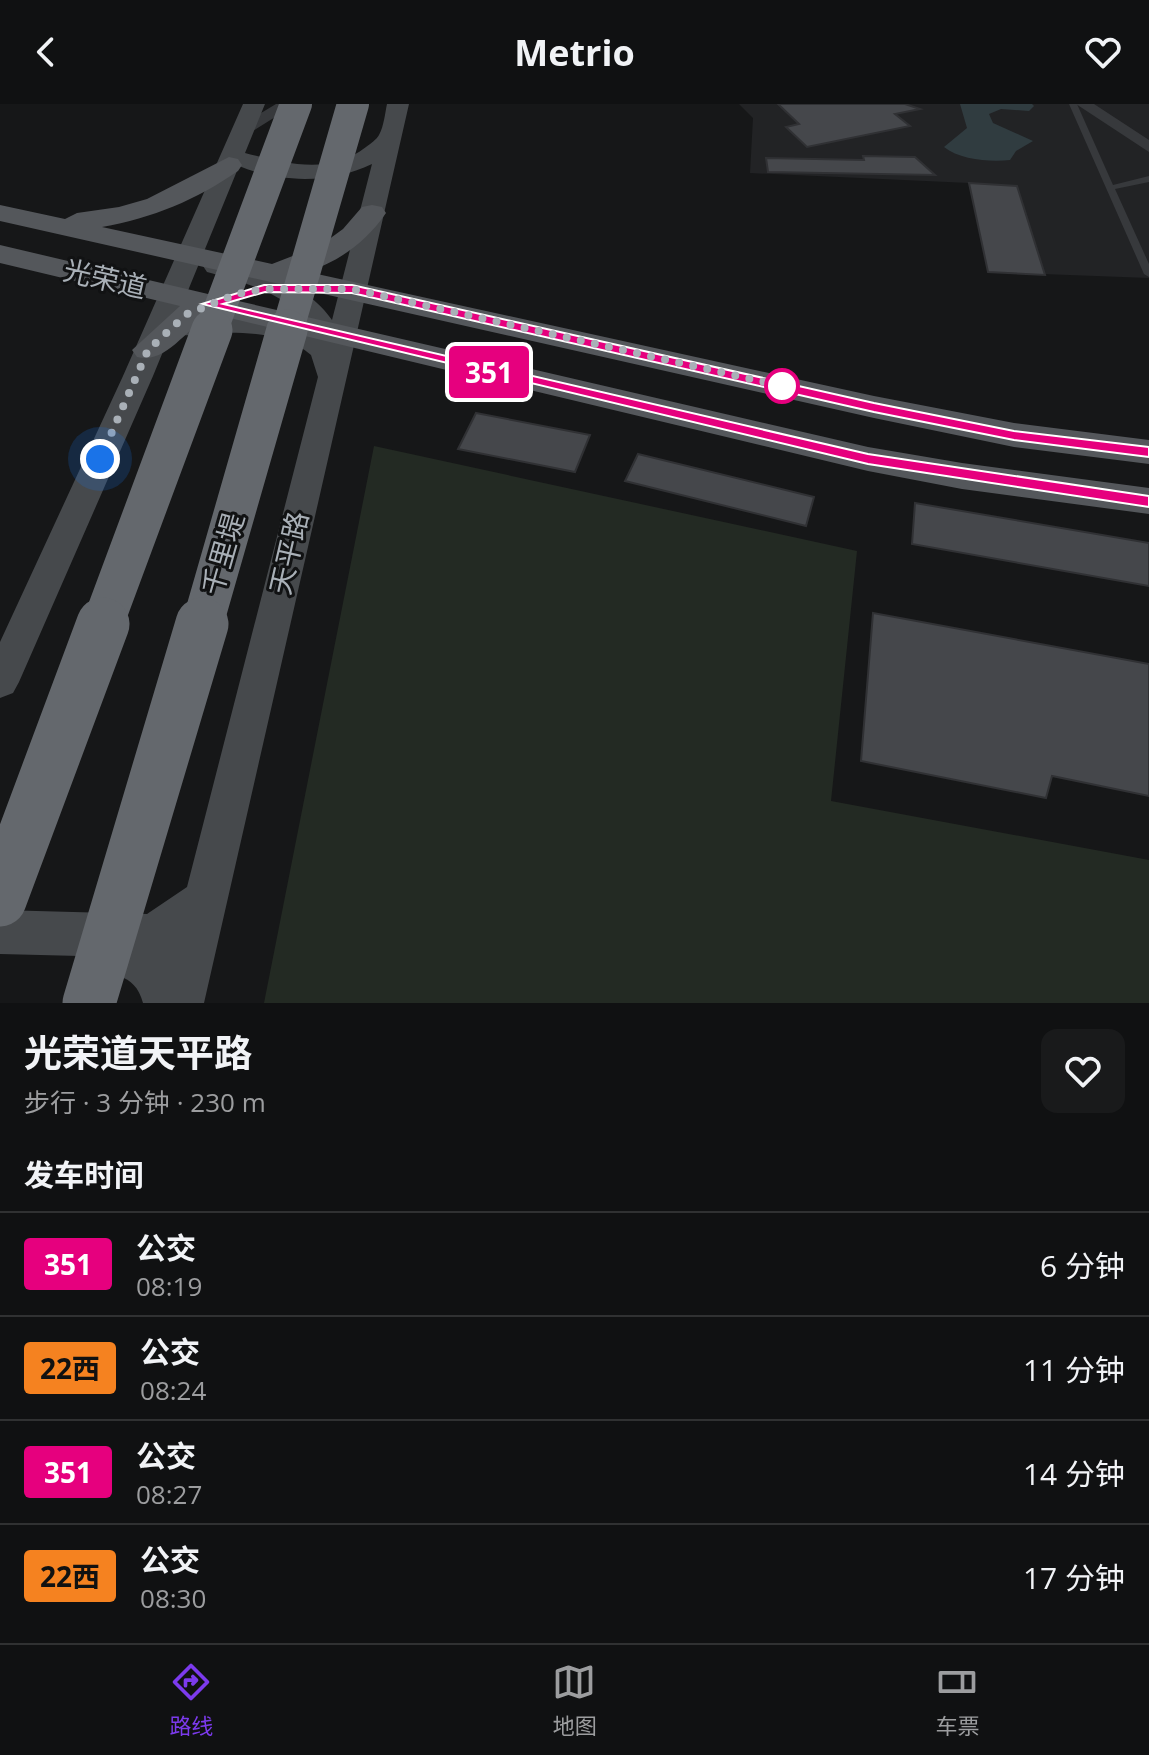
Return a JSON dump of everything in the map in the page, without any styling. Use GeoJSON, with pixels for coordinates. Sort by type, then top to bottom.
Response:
{"type":"FeatureCollection","features":[{"type":"Feature","properties":{"kind":"highway"},"geometry":{"type":"LineString","coordinates":[[0,900],[296,104]]}},
{"type":"Feature","properties":{"kind":"highway","name":"千里堤"},"geometry":{"type":"LineString","coordinates":[[89,1003],[137,849],[353,104]]}},
{"type":"Feature","properties":{"kind":"main road"},"geometry":{"type":"LineString","coordinates":[[31,220],[102,220],[150,209],[186,194],[235,149]]}},
{"type":"Feature","properties":{"kind":"main road","name":"光荣道"},"geometry":{"type":"LineString","coordinates":[[0,213],[31,220],[179,278],[208,304],[868,459],[1149,501]]}},
{"type":"Feature","properties":{"kind":"main road"},"geometry":{"type":"LineString","coordinates":[[148,350],[187,314],[320,259],[352,238],[372,213]]}},
{"type":"Feature","properties":{"kind":"main road","name":"光荣道"},"geometry":{"type":"LineString","coordinates":[[0,254],[93,276],[268,279]]}},
{"type":"Feature","properties":{"kind":"main road"},"geometry":{"type":"LineString","coordinates":[[93,276],[128,300],[142,323],[148,350]]}},
{"type":"Feature","properties":{"kind":"main road"},"geometry":{"type":"LineString","coordinates":[[268,279],[352,289],[1014,435],[1149,452]]}},
{"type":"Feature","properties":{"kind":"street"},"geometry":{"type":"LineString","coordinates":[[0,682],[254,104]]}},
{"type":"Feature","properties":{"kind":"street"},"geometry":{"type":"LineString","coordinates":[[235,149],[269,113],[288,104]]}},
{"type":"Feature","properties":{"kind":"street"},"geometry":{"type":"LineString","coordinates":[[331,375],[333,335],[352,289],[398,104]]}},
{"type":"Feature","properties":{"kind":"street"},"geometry":{"type":"LineString","coordinates":[[1084,104],[1149,147]]}},
{"type":"Feature","properties":{"kind":"street"},"geometry":{"type":"LineString","coordinates":[[235,149],[255,165],[280,170],[323,169],[362,160],[391,137]]}},
{"type":"Feature","properties":{"kind":"street"},"geometry":{"type":"LineString","coordinates":[[268,279],[312,311],[333,335]]}},
{"type":"Feature","properties":{"kind":"street"},"geometry":{"type":"LineString","coordinates":[[148,350],[175,332],[196,326],[254,327],[313,342],[328,357],[331,375]]}},
{"type":"Feature","properties":{"kind":"street","name":"天平路"},"geometry":{"type":"LineString","coordinates":[[181,1003],[331,375]]}},
{"type":"Feature","properties":{"kind":"street"},"geometry":{"type":"LineString","coordinates":[[0,932],[150,936],[206,900]]}},
{"type":"Feature","properties":{"kind":"street"},"geometry":{"type":"LineString","coordinates":[[0,946],[126,951],[144,961],[163,986],[166,1003]]}},
{"type":"Feature","properties":{"kind":"lane"},"geometry":{"type":"LineString","coordinates":[[1073,104],[1149,274]]}},
{"type":"Feature","properties":{"kind":"lane"},"geometry":{"type":"LineString","coordinates":[[1110,188],[1149,179]]}},
{"type":"Feature","properties":{"kind":"shaded area"},"geometry":{"type":"Polygon","coordinates":[[[739,104],[1149,104],[1149,278],[988,272],[969,183],[750,173],[753,118],[739,104]]]}},
{"type":"Feature","properties":{"kind":"shaded area"},"geometry":{"type":"Polygon","coordinates":[[[960,104],[1032,104],[1034,106],[1029,111],[1001,109],[989,114],[993,123],[1033,141],[1016,151],[1010,160],[994,161],[958,155],[944,147],[967,128],[960,104]]]}},
{"type":"Feature","properties":{"kind":"shaded area"},"geometry":{"type":"Polygon","coordinates":[[[374,446],[857,551],[831,801],[1149,860],[1149,1003],[264,1003],[374,446]]]}},
{"type":"Feature","properties":{"kind":"building"},"geometry":{"type":"Polygon","coordinates":[[[778,104],[905,104],[920,109],[895,114],[910,126],[807,147],[786,127],[799,124],[778,104]]]}},
{"type":"Feature","properties":{"kind":"building"},"geometry":{"type":"Polygon","coordinates":[[[863,156],[915,157],[935,175],[768,172],[766,158],[864,160],[863,156]]]}},
{"type":"Feature","properties":{"kind":"building"},"geometry":{"type":"Polygon","coordinates":[[[969,183],[1017,186],[1045,275],[988,272],[969,183]]]}},
{"type":"Feature","properties":{"kind":"building"},"geometry":{"type":"Polygon","coordinates":[[[476,413],[590,435],[575,472],[458,449],[476,413]]]}},
{"type":"Feature","properties":{"kind":"building"},"geometry":{"type":"Polygon","coordinates":[[[638,454],[814,497],[806,526],[625,481],[638,454]]]}},
{"type":"Feature","properties":{"kind":"building"},"geometry":{"type":"Polygon","coordinates":[[[915,503],[1149,543],[1149,586],[912,544],[915,503]]]}},
{"type":"Feature","properties":{"kind":"building"},"geometry":{"type":"Polygon","coordinates":[[[873,613],[1149,664],[1149,796],[1052,776],[1046,798],[861,761],[873,613]]]}},
{"type":"Feature","properties":{"kind":"bus line","name":"351"},"geometry":{"type":"LineString","coordinates":[[1149,452],[1014,435],[874,407],[352,289],[264,289],[208,304],[669,415],[868,459],[962,476],[1149,501]]}},
{"type":"Feature","properties":{"kind":"route"},"geometry":{"type":"LineString","coordinates":[[100,459],[148,350],[187,314],[237,294],[264,289],[352,289],[782,386]]}}]}
